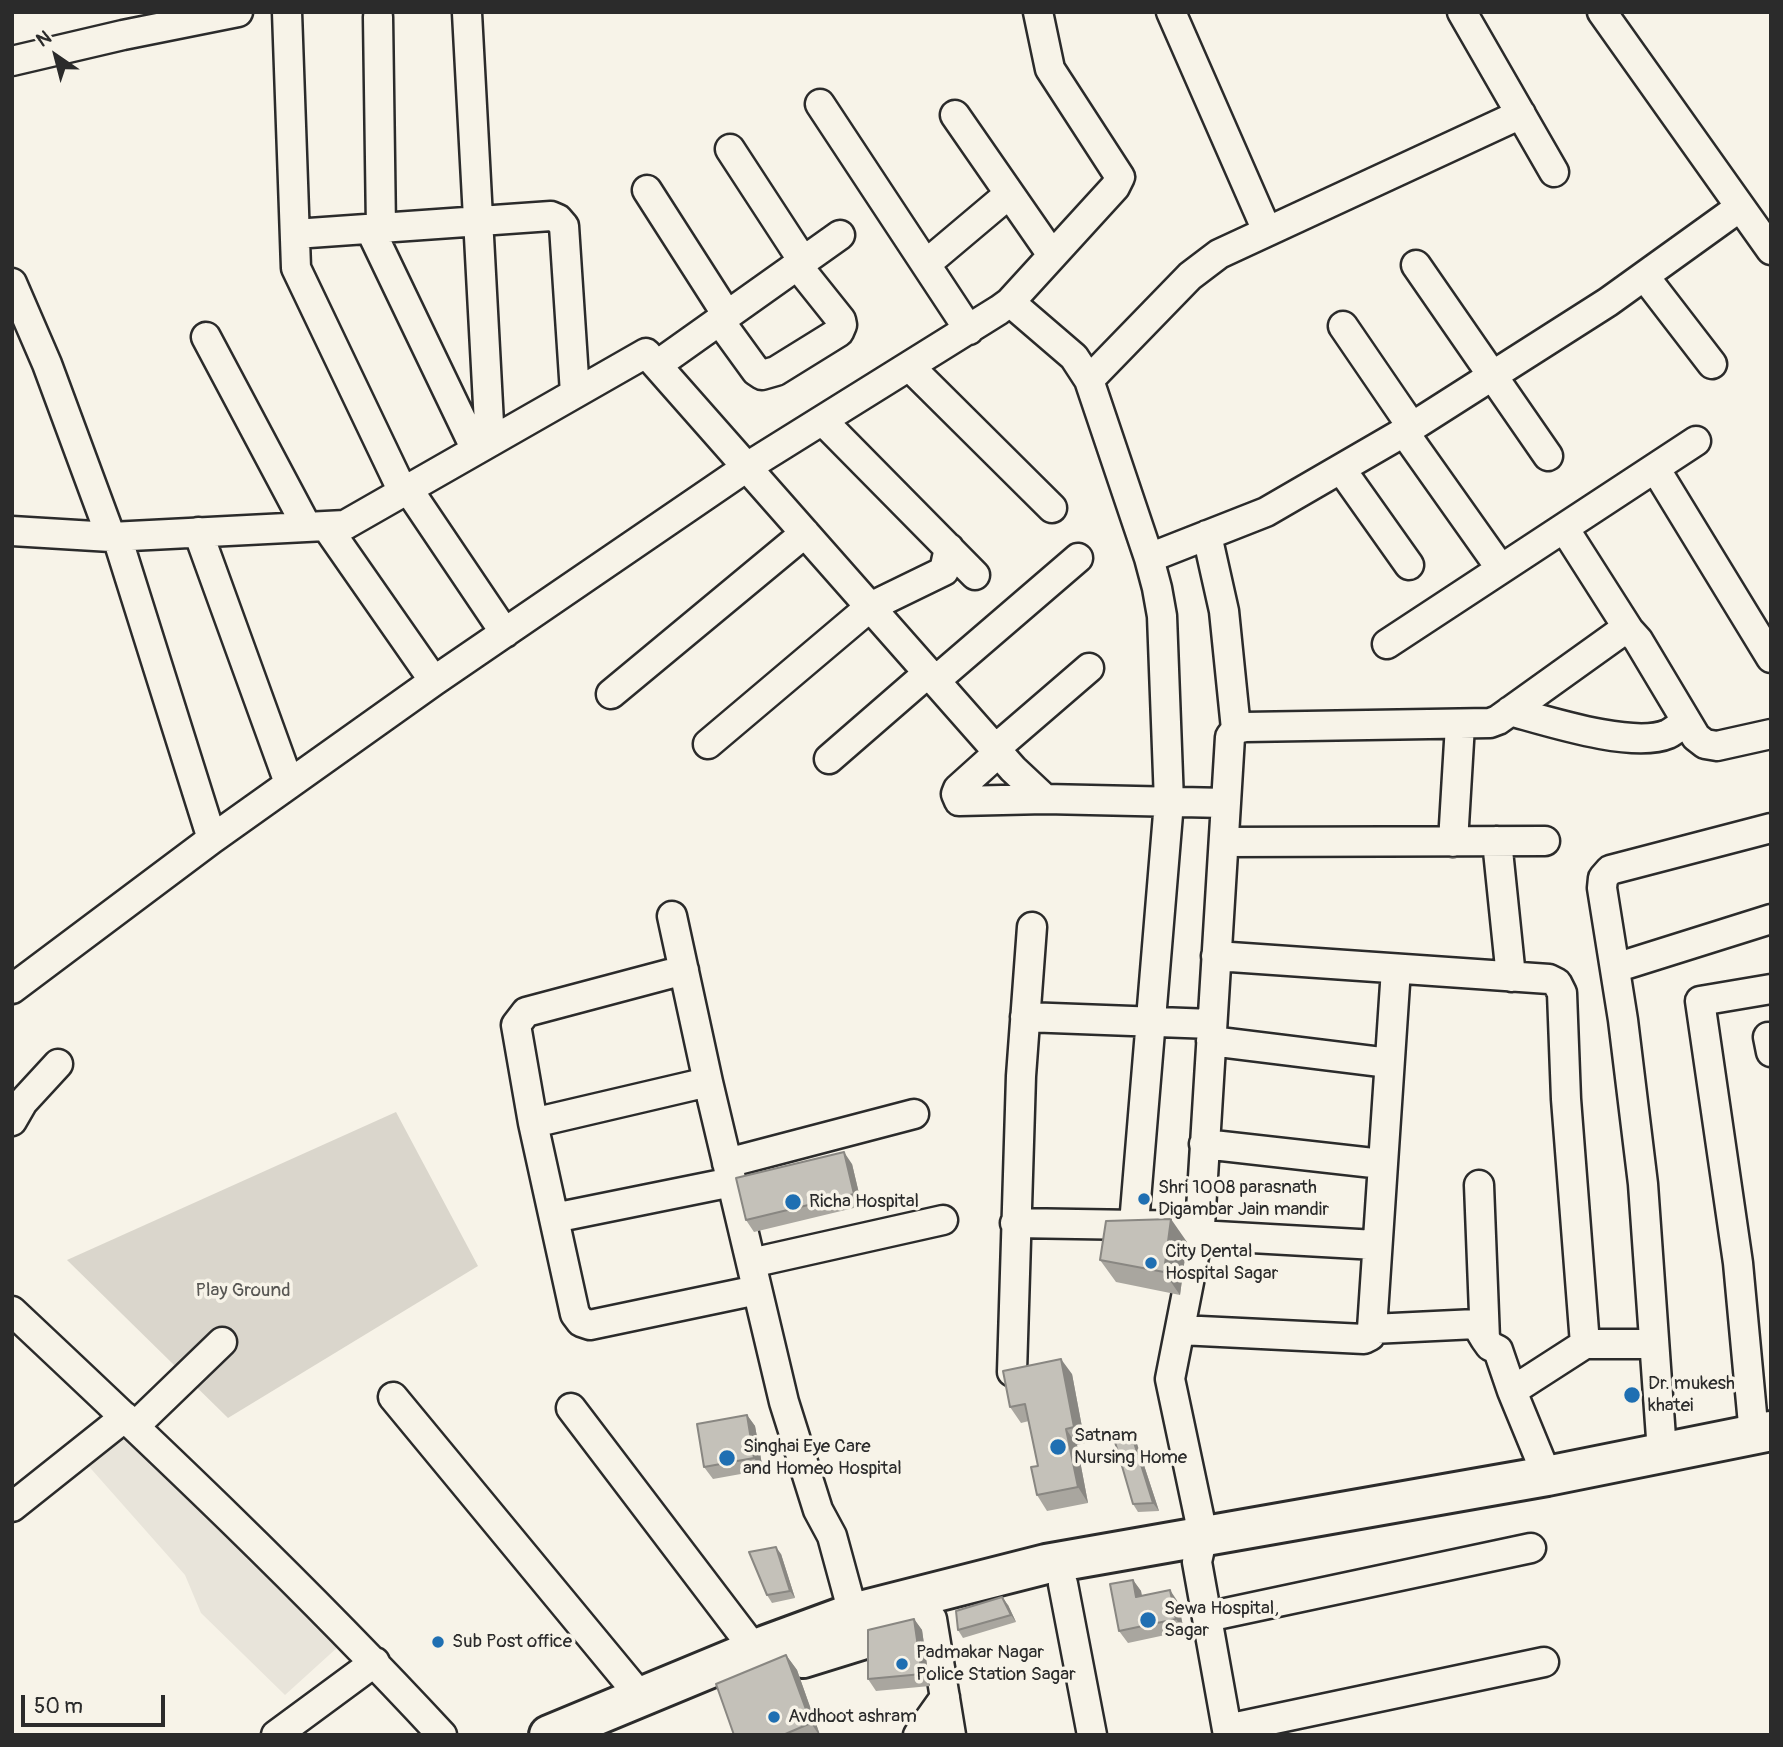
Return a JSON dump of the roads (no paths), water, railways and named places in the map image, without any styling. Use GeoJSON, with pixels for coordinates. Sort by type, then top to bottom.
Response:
{"type":"FeatureCollection","features":[{"type":"Feature","properties":{"kind":"highway"},"geometry":{"type":"LineString","coordinates":[[610,1735],[795,1661],[932,1619],[1063,1584],[1200,1549],[1662,1452],[1765,1438]]}},
{"type":"Feature","properties":{"kind":"highway"},"geometry":{"type":"LineString","coordinates":[[549,1735],[755,1650],[853,1613],[1046,1564],[1200,1549],[1682,1468],[1765,1438]]}},
{"type":"Feature","properties":{"kind":"street"},"geometry":{"type":"LineString","coordinates":[[12,61],[238,12]]}},
{"type":"Feature","properties":{"kind":"street"},"geometry":{"type":"LineString","coordinates":[[287,12],[295,257],[301,280],[406,490],[505,633]]}},
{"type":"Feature","properties":{"kind":"street"},"geometry":{"type":"LineString","coordinates":[[12,989],[212,839],[434,681],[747,467],[1010,302],[1115,187],[1120,177],[1050,69],[1038,12]]}},
{"type":"Feature","properties":{"kind":"street"},"geometry":{"type":"LineString","coordinates":[[1171,12],[1267,231]]}},
{"type":"Feature","properties":{"kind":"street"},"geometry":{"type":"LineString","coordinates":[[1462,12],[1554,172]]}},
{"type":"Feature","properties":{"kind":"street"},"geometry":{"type":"LineString","coordinates":[[1602,12],[1771,250]]}},
{"type":"Feature","properties":{"kind":"street"},"geometry":{"type":"LineString","coordinates":[[467,13],[477,222],[483,446]]}},
{"type":"Feature","properties":{"kind":"street"},"geometry":{"type":"LineString","coordinates":[[378,17],[375,229],[483,446]]}},
{"type":"Feature","properties":{"kind":"street"},"geometry":{"type":"LineString","coordinates":[[820,104],[969,330]]}},
{"type":"Feature","properties":{"kind":"street"},"geometry":{"type":"LineString","coordinates":[[1089,380],[1190,276],[1219,254],[1521,114]]}},
{"type":"Feature","properties":{"kind":"street"},"geometry":{"type":"LineString","coordinates":[[955,115],[1052,255]]}},
{"type":"Feature","properties":{"kind":"street"},"geometry":{"type":"LineString","coordinates":[[647,190],[756,371],[762,375],[776,371],[839,332],[841,320],[800,263],[730,149]]}},
{"type":"Feature","properties":{"kind":"street"},"geometry":{"type":"LineString","coordinates":[[926,264],[1009,194]]}},
{"type":"Feature","properties":{"kind":"street"},"geometry":{"type":"LineString","coordinates":[[1149,558],[1266,512],[1408,430],[1645,276],[1740,207]]}},
{"type":"Feature","properties":{"kind":"street"},"geometry":{"type":"LineString","coordinates":[[295,234],[551,216],[558,219],[564,226],[575,393]]}},
{"type":"Feature","properties":{"kind":"street"},"geometry":{"type":"LineString","coordinates":[[656,365],[840,235]]}},
{"type":"Feature","properties":{"kind":"street"},"geometry":{"type":"LineString","coordinates":[[1416,265],[1548,456]]}},
{"type":"Feature","properties":{"kind":"street"},"geometry":{"type":"LineString","coordinates":[[1645,276],[1712,364]]}},
{"type":"Feature","properties":{"kind":"street"},"geometry":{"type":"LineString","coordinates":[[12,283],[47,364],[114,537],[212,839]]}},
{"type":"Feature","properties":{"kind":"street"},"geometry":{"type":"LineString","coordinates":[[1010,302],[1074,357],[1089,380],[1149,558],[1162,616],[1169,802],[1133,1224]]}},
{"type":"Feature","properties":{"kind":"street"},"geometry":{"type":"LineString","coordinates":[[1343,326],[1408,430],[1501,569]]}},
{"type":"Feature","properties":{"kind":"street"},"geometry":{"type":"LineString","coordinates":[[206,337],[316,526],[434,681]]}},
{"type":"Feature","properties":{"kind":"street"},"geometry":{"type":"LineString","coordinates":[[12,531],[114,537],[345,525],[646,353],[997,751],[1045,799]]}},
{"type":"Feature","properties":{"kind":"street"},"geometry":{"type":"LineString","coordinates":[[910,367],[1052,508]]}},
{"type":"Feature","properties":{"kind":"street"},"geometry":{"type":"LineString","coordinates":[[822,421],[975,575]]}},
{"type":"Feature","properties":{"kind":"street"},"geometry":{"type":"LineString","coordinates":[[1387,644],[1696,441]]}},
{"type":"Feature","properties":{"kind":"street"},"geometry":{"type":"LineString","coordinates":[[1655,468],[1771,659]]}},
{"type":"Feature","properties":{"kind":"street"},"geometry":{"type":"LineString","coordinates":[[1340,469],[1409,565]]}},
{"type":"Feature","properties":{"kind":"street"},"geometry":{"type":"LineString","coordinates":[[1564,528],[1638,640],[1696,737],[1705,744],[1715,746],[1771,734]]}},
{"type":"Feature","properties":{"kind":"street"},"geometry":{"type":"LineString","coordinates":[[198,533],[289,783]]}},
{"type":"Feature","properties":{"kind":"street"},"geometry":{"type":"LineString","coordinates":[[611,694],[804,533]]}},
{"type":"Feature","properties":{"kind":"street"},"geometry":{"type":"LineString","coordinates":[[1207,535],[1224,611],[1236,729]]}},
{"type":"Feature","properties":{"kind":"street"},"geometry":{"type":"LineString","coordinates":[[708,744],[870,607],[944,571],[949,548]]}},
{"type":"Feature","properties":{"kind":"street"},"geometry":{"type":"LineString","coordinates":[[829,760],[1078,558]]}},
{"type":"Feature","properties":{"kind":"street"},"geometry":{"type":"LineString","coordinates":[[1544,1662],[1227,1732],[1207,1618],[1200,1549],[1170,1379],[1199,1230],[1230,737],[1236,729],[1245,727],[1490,723],[1618,634],[1629,630]]}},
{"type":"Feature","properties":{"kind":"street"},"geometry":{"type":"LineString","coordinates":[[1089,668],[958,789],[956,794],[959,801],[1045,799],[1226,803]]}},
{"type":"Feature","properties":{"kind":"street"},"geometry":{"type":"LineString","coordinates":[[1510,711],[1595,734],[1649,738],[1668,734],[1686,721]]}},
{"type":"Feature","properties":{"kind":"street"},"geometry":{"type":"LineString","coordinates":[[1452,842],[1460,725]]}},
{"type":"Feature","properties":{"kind":"street"},"geometry":{"type":"LineString","coordinates":[[1662,1452],[1643,1184],[1602,887],[1603,878],[1610,870],[1771,828]]}},
{"type":"Feature","properties":{"kind":"street"},"geometry":{"type":"LineString","coordinates":[[1224,842],[1545,841]]}},
{"type":"Feature","properties":{"kind":"street"},"geometry":{"type":"LineString","coordinates":[[1497,842],[1511,977]]}},
{"type":"Feature","properties":{"kind":"street"},"geometry":{"type":"LineString","coordinates":[[672,916],[708,1082],[784,1402],[818,1510],[832,1536],[853,1613]]}},
{"type":"Feature","properties":{"kind":"street"},"geometry":{"type":"LineString","coordinates":[[1615,968],[1771,919]]}},
{"type":"Feature","properties":{"kind":"street"},"geometry":{"type":"LineString","coordinates":[[1012,1372],[1015,1223],[1032,927]]}},
{"type":"Feature","properties":{"kind":"street"},"geometry":{"type":"LineString","coordinates":[[1216,956],[1549,979],[1557,983],[1562,993],[1566,1099],[1585,1344]]}},
{"type":"Feature","properties":{"kind":"street"},"geometry":{"type":"LineString","coordinates":[[1180,1330],[1364,1339],[1370,1336],[1396,968]]}},
{"type":"Feature","properties":{"kind":"street"},"geometry":{"type":"LineString","coordinates":[[684,970],[526,1012],[519,1018],[516,1026],[533,1123],[575,1314],[581,1322],[590,1325],[757,1290]]}},
{"type":"Feature","properties":{"kind":"street"},"geometry":{"type":"LineString","coordinates":[[1765,1438],[1700,1001],[1771,989]]}},
{"type":"Feature","properties":{"kind":"street"},"geometry":{"type":"LineString","coordinates":[[1025,1017],[1150,1022],[1389,1063]]}},
{"type":"Feature","properties":{"kind":"street"},"geometry":{"type":"LineString","coordinates":[[12,1121],[23,1102],[58,1064]]}},
{"type":"Feature","properties":{"kind":"street"},"geometry":{"type":"LineString","coordinates":[[533,1123],[708,1082]]}},
{"type":"Feature","properties":{"kind":"street"},"geometry":{"type":"LineString","coordinates":[[554,1218],[729,1172],[914,1114]]}},
{"type":"Feature","properties":{"kind":"street"},"geometry":{"type":"LineString","coordinates":[[1204,1144],[1382,1164]]}},
{"type":"Feature","properties":{"kind":"street"},"geometry":{"type":"LineString","coordinates":[[1479,1185],[1485,1339]]}},
{"type":"Feature","properties":{"kind":"street"},"geometry":{"type":"LineString","coordinates":[[751,1263],[943,1220]]}},
{"type":"Feature","properties":{"kind":"street"},"geometry":{"type":"LineString","coordinates":[[1015,1223],[1133,1224],[1376,1245]]}},
{"type":"Feature","properties":{"kind":"street"},"geometry":{"type":"LineString","coordinates":[[12,1311],[210,1497],[375,1662],[442,1735]]}},
{"type":"Feature","properties":{"kind":"street"},"geometry":{"type":"LineString","coordinates":[[1372,1329],[1476,1324],[1490,1346],[1498,1350],[1547,1476]]}},
{"type":"Feature","properties":{"kind":"street"},"geometry":{"type":"LineString","coordinates":[[12,1507],[130,1421],[222,1342]]}},
{"type":"Feature","properties":{"kind":"street"},"geometry":{"type":"LineString","coordinates":[[1512,1391],[1585,1344],[1654,1343]]}},
{"type":"Feature","properties":{"kind":"street"},"geometry":{"type":"LineString","coordinates":[[393,1397],[641,1697]]}},
{"type":"Feature","properties":{"kind":"street"},"geometry":{"type":"LineString","coordinates":[[571,1408],[755,1650]]}},
{"type":"Feature","properties":{"kind":"street"},"geometry":{"type":"LineString","coordinates":[[1207,1618],[1531,1548]]}},
{"type":"Feature","properties":{"kind":"street"},"geometry":{"type":"LineString","coordinates":[[1063,1584],[1092,1735]]}},
{"type":"Feature","properties":{"kind":"street"},"geometry":{"type":"LineString","coordinates":[[932,1619],[951,1735]]}},
{"type":"Feature","properties":{"kind":"street"},"geometry":{"type":"LineString","coordinates":[[276,1735],[375,1662]]}},
{"type":"Feature","properties":{"kind":"street"},"geometry":{"type":"LineString","coordinates":[[918,1735],[945,1697]]}},
{"type":"Feature","properties":{"kind":"place","name":"Shri 1008 parasnath Digambar Jain mandir"},"geometry":{"type":"Point","coordinates":[1144,1199]}},
{"type":"Feature","properties":{"kind":"place","name":"Richa Hospital"},"geometry":{"type":"Point","coordinates":[793,1202]}},
{"type":"Feature","properties":{"kind":"place","name":"City Dental Hospital Sagar"},"geometry":{"type":"Point","coordinates":[1151,1263]}},
{"type":"Feature","properties":{"kind":"place","name":"Dr. mukesh khatei"},"geometry":{"type":"Point","coordinates":[1632,1395]}},
{"type":"Feature","properties":{"kind":"place","name":"Satnam Nursing Home"},"geometry":{"type":"Point","coordinates":[1058,1447]}},
{"type":"Feature","properties":{"kind":"place","name":"Singhai Eye Care and Homeo Hospital"},"geometry":{"type":"Point","coordinates":[727,1458]}},
{"type":"Feature","properties":{"kind":"place","name":"Sewa Hospital, Sagar"},"geometry":{"type":"Point","coordinates":[1148,1620]}},
{"type":"Feature","properties":{"kind":"place","name":"Sub Post office"},"geometry":{"type":"Point","coordinates":[438,1642]}},
{"type":"Feature","properties":{"kind":"place","name":"Padmakar Nagar Police Station Sagar"},"geometry":{"type":"Point","coordinates":[902,1664]}},
{"type":"Feature","properties":{"kind":"place","name":"Avdhoot ashram"},"geometry":{"type":"Point","coordinates":[774,1717]}},
{"type":"Feature","properties":{"kind":"park label","name":"Play Ground"},"geometry":{"type":"Point","coordinates":[243,1291]}}]}
